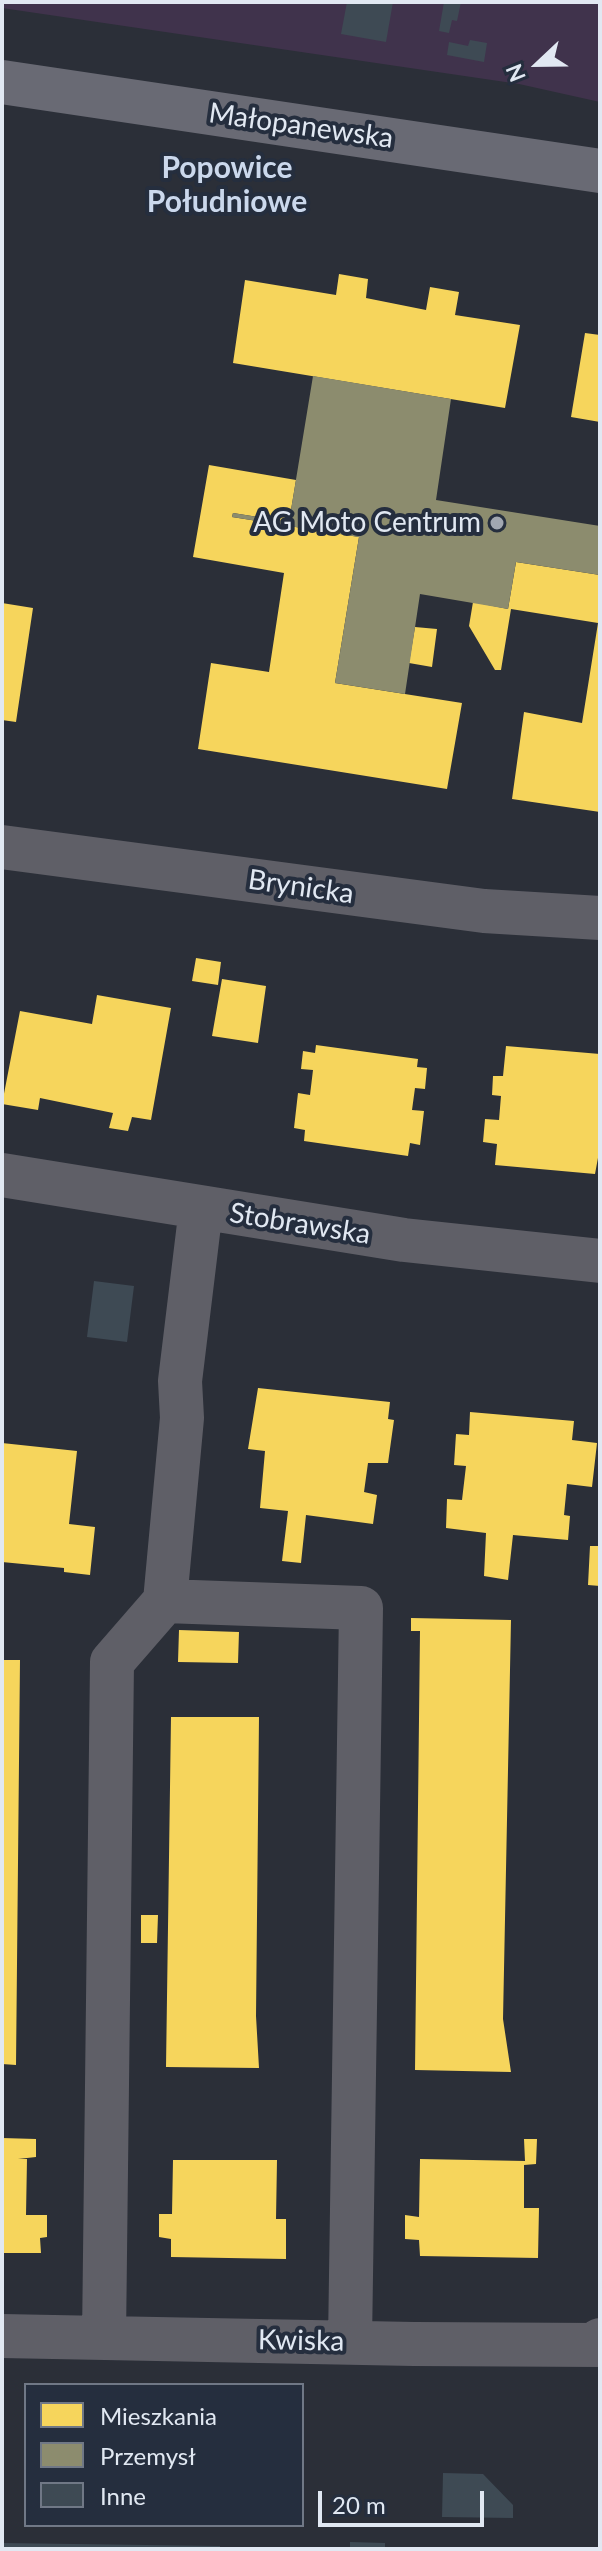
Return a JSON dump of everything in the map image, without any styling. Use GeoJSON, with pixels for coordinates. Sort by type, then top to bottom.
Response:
{"type":"FeatureCollection","features":[{"type":"Feature","properties":{"kind":"street","name":"Małopanewska"},"geometry":{"type":"LineString","coordinates":[[2,82],[600,171]]}},
{"type":"Feature","properties":{"kind":"street","name":"Brynicka"},"geometry":{"type":"LineString","coordinates":[[2,847],[484,911],[600,918]]}},
{"type":"Feature","properties":{"kind":"street","name":"Stobrawska"},"geometry":{"type":"LineString","coordinates":[[2,1175],[404,1240],[600,1261]]}},
{"type":"Feature","properties":{"kind":"street"},"geometry":{"type":"LineString","coordinates":[[104,2338],[112,1662],[165,1601],[182,1418],[180,1381],[201,1208]]}},
{"type":"Feature","properties":{"kind":"street"},"geometry":{"type":"LineString","coordinates":[[165,1601],[361,1608],[350,2342]]}},
{"type":"Feature","properties":{"kind":"street","name":"Kwiska"},"geometry":{"type":"LineString","coordinates":[[2,2336],[600,2343]]}},
{"type":"Feature","properties":{"kind":"shaded area"},"geometry":{"type":"Polygon","coordinates":[[[2,2],[600,2],[600,102],[519,84],[2,8],[2,2]]]}},
{"type":"Feature","properties":{"kind":"building: Mieszkania"},"geometry":{"type":"Polygon","coordinates":[[[339,274],[368,279],[366,298],[426,310],[430,287],[459,292],[455,315],[520,325],[505,408],[233,363],[245,280],[336,295],[339,274]]]}},
{"type":"Feature","properties":{"kind":"building: Mieszkania"},"geometry":{"type":"Polygon","coordinates":[[[585,333],[600,335],[600,422],[571,417],[585,333]]]}},
{"type":"Feature","properties":{"kind":"building: Mieszkania"},"geometry":{"type":"Polygon","coordinates":[[[209,465],[296,480],[289,522],[233,513],[232,517],[359,537],[335,683],[462,703],[447,789],[198,749],[211,663],[269,672],[284,573],[193,557],[209,465]]]}},
{"type":"Feature","properties":{"kind":"building: Mieszkania"},"geometry":{"type":"Polygon","coordinates":[[[516,562],[600,575],[600,812],[512,799],[524,712],[582,723],[598,623],[511,609],[501,670],[495,670],[469,626],[473,602],[508,609],[516,562]]]}},
{"type":"Feature","properties":{"kind":"building: Mieszkania"},"geometry":{"type":"Polygon","coordinates":[[[2,603],[33,608],[16,722],[2,720],[2,603]]]}},
{"type":"Feature","properties":{"kind":"building: Mieszkania"},"geometry":{"type":"Polygon","coordinates":[[[415,627],[437,629],[432,667],[409,663],[415,627]]]}},
{"type":"Feature","properties":{"kind":"building: Mieszkania"},"geometry":{"type":"Polygon","coordinates":[[[196,958],[221,962],[218,985],[192,981],[196,958]]]}},
{"type":"Feature","properties":{"kind":"building: Mieszkania"},"geometry":{"type":"Polygon","coordinates":[[[222,979],[266,986],[258,1043],[212,1036],[222,979]]]}},
{"type":"Feature","properties":{"kind":"building: Mieszkania"},"geometry":{"type":"Polygon","coordinates":[[[97,995],[171,1008],[151,1120],[132,1117],[128,1131],[109,1128],[113,1113],[40,1098],[38,1110],[2,1104],[20,1011],[92,1024],[97,995]]]}},
{"type":"Feature","properties":{"kind":"building: Mieszkania"},"geometry":{"type":"Polygon","coordinates":[[[316,1045],[418,1059],[417,1067],[427,1068],[425,1089],[415,1088],[412,1110],[424,1111],[420,1145],[410,1143],[408,1156],[304,1141],[305,1130],[294,1128],[298,1093],[310,1095],[313,1070],[301,1069],[303,1051],[315,1053],[316,1045]]]}},
{"type":"Feature","properties":{"kind":"building: Mieszkania"},"geometry":{"type":"Polygon","coordinates":[[[506,1046],[600,1054],[600,1147],[595,1174],[495,1165],[497,1144],[483,1142],[485,1119],[499,1120],[501,1096],[492,1095],[493,1076],[503,1076],[506,1046]]]}},
{"type":"Feature","properties":{"kind":"building: Mieszkania"},"geometry":{"type":"Polygon","coordinates":[[[258,1388],[390,1402],[388,1419],[394,1420],[388,1463],[368,1463],[364,1492],[377,1495],[373,1524],[306,1515],[301,1563],[282,1561],[288,1511],[260,1508],[265,1451],[248,1449],[258,1388]]]}},
{"type":"Feature","properties":{"kind":"building: Mieszkania"},"geometry":{"type":"Polygon","coordinates":[[[470,1412],[574,1421],[572,1440],[597,1443],[592,1487],[567,1484],[564,1515],[570,1516],[568,1540],[513,1535],[508,1580],[484,1576],[486,1533],[446,1528],[447,1499],[462,1500],[466,1466],[454,1465],[456,1434],[469,1435],[470,1412]]]}},
{"type":"Feature","properties":{"kind":"building: Mieszkania"},"geometry":{"type":"Polygon","coordinates":[[[2,1443],[77,1451],[69,1524],[95,1527],[90,1575],[64,1572],[64,1568],[2,1562],[2,1443]]]}},
{"type":"Feature","properties":{"kind":"building: Mieszkania"},"geometry":{"type":"Polygon","coordinates":[[[590,1546],[600,1546],[600,1586],[588,1585],[590,1546]]]}},
{"type":"Feature","properties":{"kind":"building: Mieszkania"},"geometry":{"type":"Polygon","coordinates":[[[411,1618],[511,1620],[503,2019],[511,2072],[415,2070],[420,1631],[411,1631],[411,1618]]]}},
{"type":"Feature","properties":{"kind":"building: Mieszkania"},"geometry":{"type":"Polygon","coordinates":[[[179,1630],[239,1632],[238,1663],[178,1662],[179,1630]]]}},
{"type":"Feature","properties":{"kind":"building: Mieszkania"},"geometry":{"type":"Polygon","coordinates":[[[2,1660],[20,1660],[16,2065],[2,2064],[2,1660]]]}},
{"type":"Feature","properties":{"kind":"building: Mieszkania"},"geometry":{"type":"Polygon","coordinates":[[[171,1717],[259,1717],[256,2016],[259,2068],[166,2067],[171,1717]]]}},
{"type":"Feature","properties":{"kind":"building: Mieszkania"},"geometry":{"type":"Polygon","coordinates":[[[141,1915],[158,1915],[157,1943],[141,1943],[141,1915]]]}},
{"type":"Feature","properties":{"kind":"building: Mieszkania"},"geometry":{"type":"Polygon","coordinates":[[[2,2138],[36,2139],[36,2157],[18,2159],[27,2159],[26,2215],[47,2215],[47,2237],[40,2238],[41,2253],[2,2253],[2,2138]]]}},
{"type":"Feature","properties":{"kind":"building: Mieszkania"},"geometry":{"type":"Polygon","coordinates":[[[524,2139],[537,2139],[536,2164],[524,2165],[524,2208],[539,2208],[538,2258],[420,2256],[419,2240],[405,2239],[405,2215],[419,2217],[420,2159],[525,2161],[524,2139]]]}},
{"type":"Feature","properties":{"kind":"building: Mieszkania"},"geometry":{"type":"Polygon","coordinates":[[[173,2160],[277,2160],[276,2219],[286,2219],[286,2259],[171,2257],[171,2239],[159,2237],[159,2214],[172,2214],[173,2160]]]}},
{"type":"Feature","properties":{"kind":"building: Przemysł"},"geometry":{"type":"Polygon","coordinates":[[[313,376],[451,399],[436,500],[600,526],[600,575],[516,562],[508,609],[420,594],[405,694],[335,683],[359,537],[232,517],[233,513],[289,522],[313,376]]]}},
{"type":"Feature","properties":{"kind":"building: Inne"},"geometry":{"type":"Polygon","coordinates":[[[347,2],[393,2],[386,42],[341,34],[347,2]]]}},
{"type":"Feature","properties":{"kind":"building: Inne"},"geometry":{"type":"Polygon","coordinates":[[[444,2],[461,2],[457,21],[452,20],[449,33],[439,31],[444,2]]]}},
{"type":"Feature","properties":{"kind":"building: Inne"},"geometry":{"type":"Polygon","coordinates":[[[470,40],[487,43],[484,62],[447,55],[449,42],[468,46],[470,40]]]}},
{"type":"Feature","properties":{"kind":"building: Inne"},"geometry":{"type":"Polygon","coordinates":[[[94,1281],[134,1286],[127,1342],[87,1337],[94,1281]]]}},
{"type":"Feature","properties":{"kind":"building: Inne"},"geometry":{"type":"Polygon","coordinates":[[[443,2473],[483,2474],[513,2505],[513,2518],[442,2517],[443,2473]]]}},
{"type":"Feature","properties":{"kind":"building: Inne"},"geometry":{"type":"Polygon","coordinates":[[[350,2542],[385,2543],[385,2549],[350,2549],[350,2542]]]}},
{"type":"Feature","properties":{"kind":"building: Inne"},"geometry":{"type":"Polygon","coordinates":[[[2,2543],[220,2546],[220,2549],[2,2549],[2,2543]]]}},
{"type":"Feature","properties":{"kind":"place","name":"AG Moto Centrum"},"geometry":{"type":"Point","coordinates":[497,523]}},
{"type":"Feature","properties":{"kind":"district","name":"Popowice Południowe"},"geometry":{"type":"Point","coordinates":[227,185]}}]}
